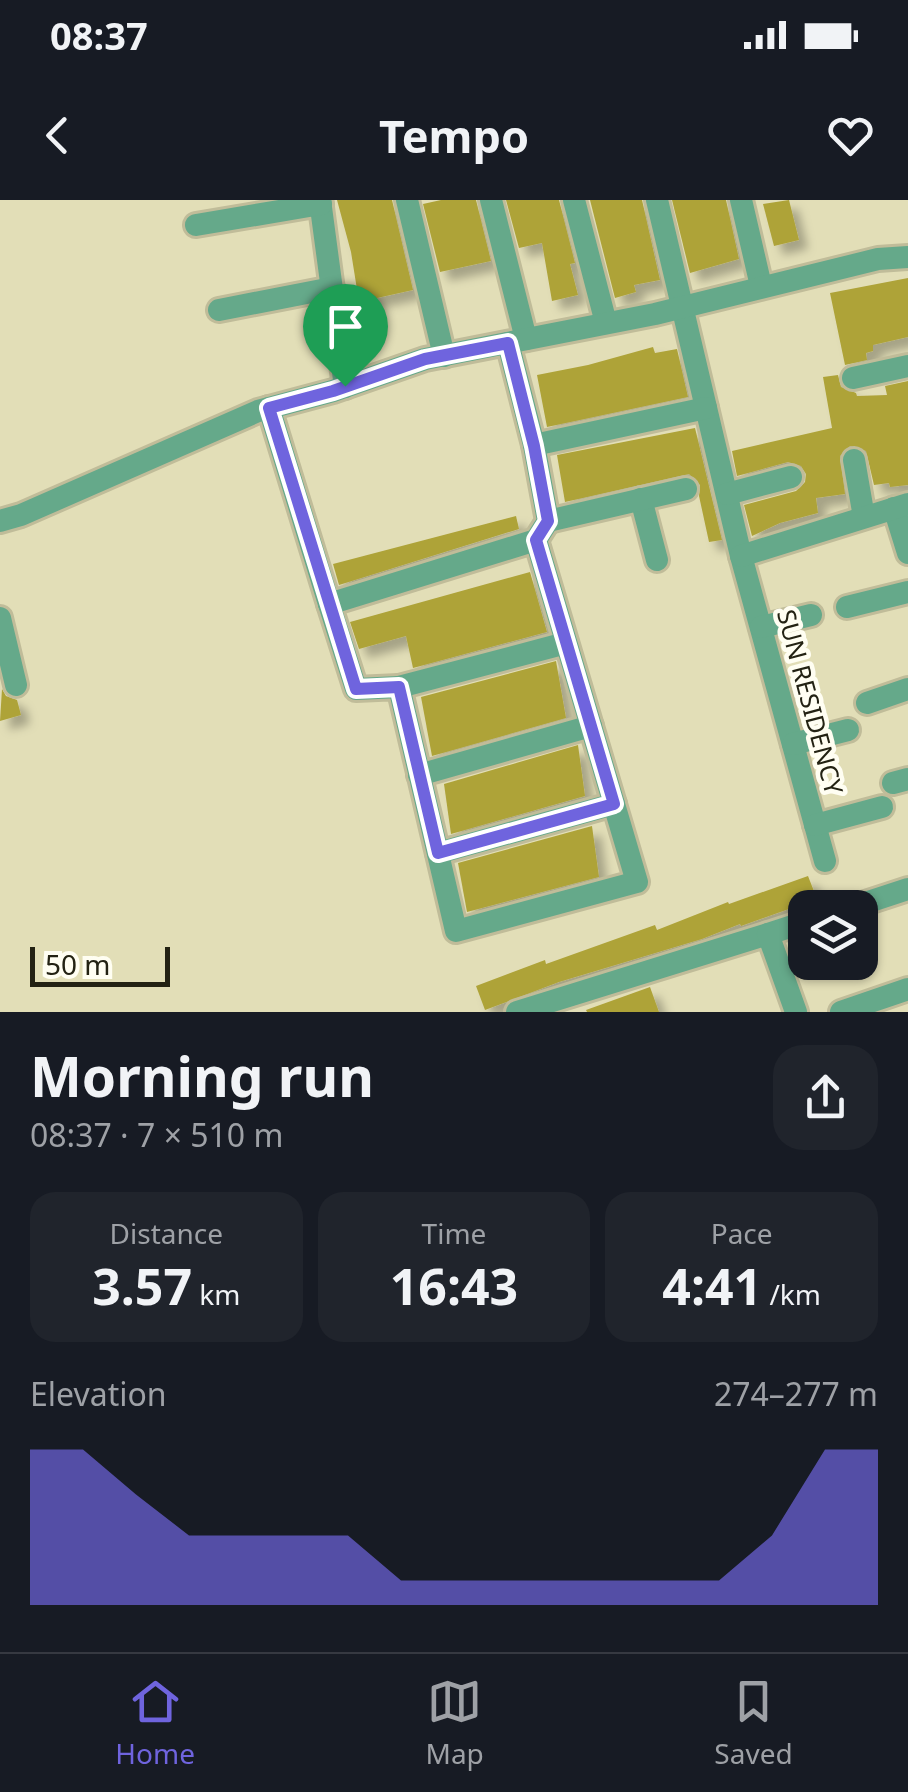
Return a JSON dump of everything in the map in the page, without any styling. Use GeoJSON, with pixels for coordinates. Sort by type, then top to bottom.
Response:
{"type":"FeatureCollection","features":[{"type":"Feature","properties":{"kind":"street"},"geometry":{"type":"LineString","coordinates":[[408,200],[444,356]]}},
{"type":"Feature","properties":{"kind":"street"},"geometry":{"type":"LineString","coordinates":[[399,687],[456,931],[637,882],[566,643],[542,530],[534,446],[491,200]]}},
{"type":"Feature","properties":{"kind":"street"},"geometry":{"type":"LineString","coordinates":[[574,200],[606,324]]}},
{"type":"Feature","properties":{"kind":"street","name":"SUN RESIDENCY"},"geometry":{"type":"LineString","coordinates":[[657,200],[742,556],[825,862]]}},
{"type":"Feature","properties":{"kind":"street"},"geometry":{"type":"LineString","coordinates":[[741,200],[762,286]]}},
{"type":"Feature","properties":{"kind":"street"},"geometry":{"type":"LineString","coordinates":[[196,226],[320,202],[345,386]]}},
{"type":"Feature","properties":{"kind":"street"},"geometry":{"type":"LineString","coordinates":[[0,520],[21,515],[269,408],[444,356],[606,324],[878,259],[908,258]]}},
{"type":"Feature","properties":{"kind":"street"},"geometry":{"type":"LineString","coordinates":[[219,310],[332,288]]}},
{"type":"Feature","properties":{"kind":"street"},"geometry":{"type":"LineString","coordinates":[[853,378],[908,366]]}},
{"type":"Feature","properties":{"kind":"street"},"geometry":{"type":"LineString","coordinates":[[269,408],[356,689],[399,687],[566,643]]}},
{"type":"Feature","properties":{"kind":"street"},"geometry":{"type":"LineString","coordinates":[[534,446],[706,408]]}},
{"type":"Feature","properties":{"kind":"street"},"geometry":{"type":"LineString","coordinates":[[854,460],[864,517]]}},
{"type":"Feature","properties":{"kind":"street"},"geometry":{"type":"LineString","coordinates":[[727,494],[790,477]]}},
{"type":"Feature","properties":{"kind":"street"},"geometry":{"type":"LineString","coordinates":[[329,604],[542,530],[686,489]]}},
{"type":"Feature","properties":{"kind":"street"},"geometry":{"type":"LineString","coordinates":[[642,499],[656,560]]}},
{"type":"Feature","properties":{"kind":"street"},"geometry":{"type":"LineString","coordinates":[[742,556],[901,506],[908,552]]}},
{"type":"Feature","properties":{"kind":"street"},"geometry":{"type":"LineString","coordinates":[[847,607],[908,592]]}},
{"type":"Feature","properties":{"kind":"street"},"geometry":{"type":"LineString","coordinates":[[761,627],[811,615]]}},
{"type":"Feature","properties":{"kind":"street"},"geometry":{"type":"LineString","coordinates":[[0,618],[16,685]]}},
{"type":"Feature","properties":{"kind":"street"},"geometry":{"type":"LineString","coordinates":[[867,703],[908,689]]}},
{"type":"Feature","properties":{"kind":"street"},"geometry":{"type":"LineString","coordinates":[[420,775],[591,726]]}},
{"type":"Feature","properties":{"kind":"street"},"geometry":{"type":"LineString","coordinates":[[793,744],[848,730]]}},
{"type":"Feature","properties":{"kind":"street"},"geometry":{"type":"LineString","coordinates":[[438,853],[614,804]]}},
{"type":"Feature","properties":{"kind":"street"},"geometry":{"type":"LineString","coordinates":[[815,825],[882,806]]}},
{"type":"Feature","properties":{"kind":"street"},"geometry":{"type":"LineString","coordinates":[[878,898],[908,888]]}},
{"type":"Feature","properties":{"kind":"street"},"geometry":{"type":"LineString","coordinates":[[517,1012],[563,1005],[788,928]]}},
{"type":"Feature","properties":{"kind":"street"},"geometry":{"type":"LineString","coordinates":[[768,934],[796,1012]]}},
{"type":"Feature","properties":{"kind":"street"},"geometry":{"type":"LineString","coordinates":[[841,1012],[908,989]]}},
{"type":"Feature","properties":{"kind":"building"},"geometry":{"type":"Polygon","coordinates":[[[337,200],[392,200],[413,290],[359,302],[337,200]]]}},
{"type":"Feature","properties":{"kind":"building"},"geometry":{"type":"Polygon","coordinates":[[[476,200],[491,261],[440,272],[423,204],[476,200]]]}},
{"type":"Feature","properties":{"kind":"building"},"geometry":{"type":"Polygon","coordinates":[[[506,200],[559,200],[575,263],[570,264],[578,295],[552,301],[542,243],[519,248],[506,200]]]}},
{"type":"Feature","properties":{"kind":"building"},"geometry":{"type":"Polygon","coordinates":[[[590,200],[642,200],[660,280],[634,285],[636,292],[615,298],[590,200]]]}},
{"type":"Feature","properties":{"kind":"building"},"geometry":{"type":"Polygon","coordinates":[[[672,200],[726,200],[739,259],[690,273],[672,200]]]}},
{"type":"Feature","properties":{"kind":"building"},"geometry":{"type":"Polygon","coordinates":[[[789,200],[799,240],[774,246],[763,204],[789,200]]]}},
{"type":"Feature","properties":{"kind":"building"},"geometry":{"type":"Polygon","coordinates":[[[908,278],[908,337],[873,345],[873,351],[866,353],[867,360],[845,365],[830,293],[908,278]]]}},
{"type":"Feature","properties":{"kind":"building"},"geometry":{"type":"Polygon","coordinates":[[[653,347],[655,353],[677,349],[688,397],[547,427],[537,375],[653,347]]]}},
{"type":"Feature","properties":{"kind":"building"},"geometry":{"type":"Polygon","coordinates":[[[838,375],[841,387],[857,396],[887,395],[885,386],[908,381],[908,485],[874,485],[866,451],[850,446],[840,456],[845,494],[816,498],[818,513],[780,523],[752,536],[744,505],[796,491],[805,482],[806,474],[801,466],[788,462],[737,476],[732,451],[832,428],[823,377],[838,375]]]}},
{"type":"Feature","properties":{"kind":"building"},"geometry":{"type":"Polygon","coordinates":[[[695,428],[722,540],[709,542],[700,485],[689,474],[565,502],[557,455],[695,428]]]}},
{"type":"Feature","properties":{"kind":"building"},"geometry":{"type":"Polygon","coordinates":[[[516,516],[519,529],[339,585],[333,564],[516,516]]]}},
{"type":"Feature","properties":{"kind":"building"},"geometry":{"type":"Polygon","coordinates":[[[530,572],[547,632],[413,668],[406,636],[359,649],[350,622],[530,572]]]}},
{"type":"Feature","properties":{"kind":"building"},"geometry":{"type":"Polygon","coordinates":[[[556,661],[566,718],[432,756],[421,697],[556,661]]]}},
{"type":"Feature","properties":{"kind":"building"},"geometry":{"type":"Polygon","coordinates":[[[2,689],[6,696],[17,700],[21,715],[0,721],[2,689]]]}},
{"type":"Feature","properties":{"kind":"building"},"geometry":{"type":"Polygon","coordinates":[[[578,745],[585,796],[451,834],[444,784],[578,745]]]}},
{"type":"Feature","properties":{"kind":"building"},"geometry":{"type":"Polygon","coordinates":[[[592,826],[599,877],[467,912],[458,863],[592,826]]]}},
{"type":"Feature","properties":{"kind":"building"},"geometry":{"type":"Polygon","coordinates":[[[808,876],[813,890],[788,890],[788,909],[559,982],[485,1010],[476,986],[545,960],[546,964],[655,925],[657,930],[808,876]]]}},
{"type":"Feature","properties":{"kind":"building"},"geometry":{"type":"Polygon","coordinates":[[[650,987],[659,1012],[586,1010],[650,987]]]}},
{"type":"Feature","properties":{"kind":"route"},"geometry":{"type":"LineString","coordinates":[[508,343],[548,521],[536,540],[614,804],[438,853],[399,687],[356,689],[269,408],[345,386],[425,359],[508,343]]}}]}
